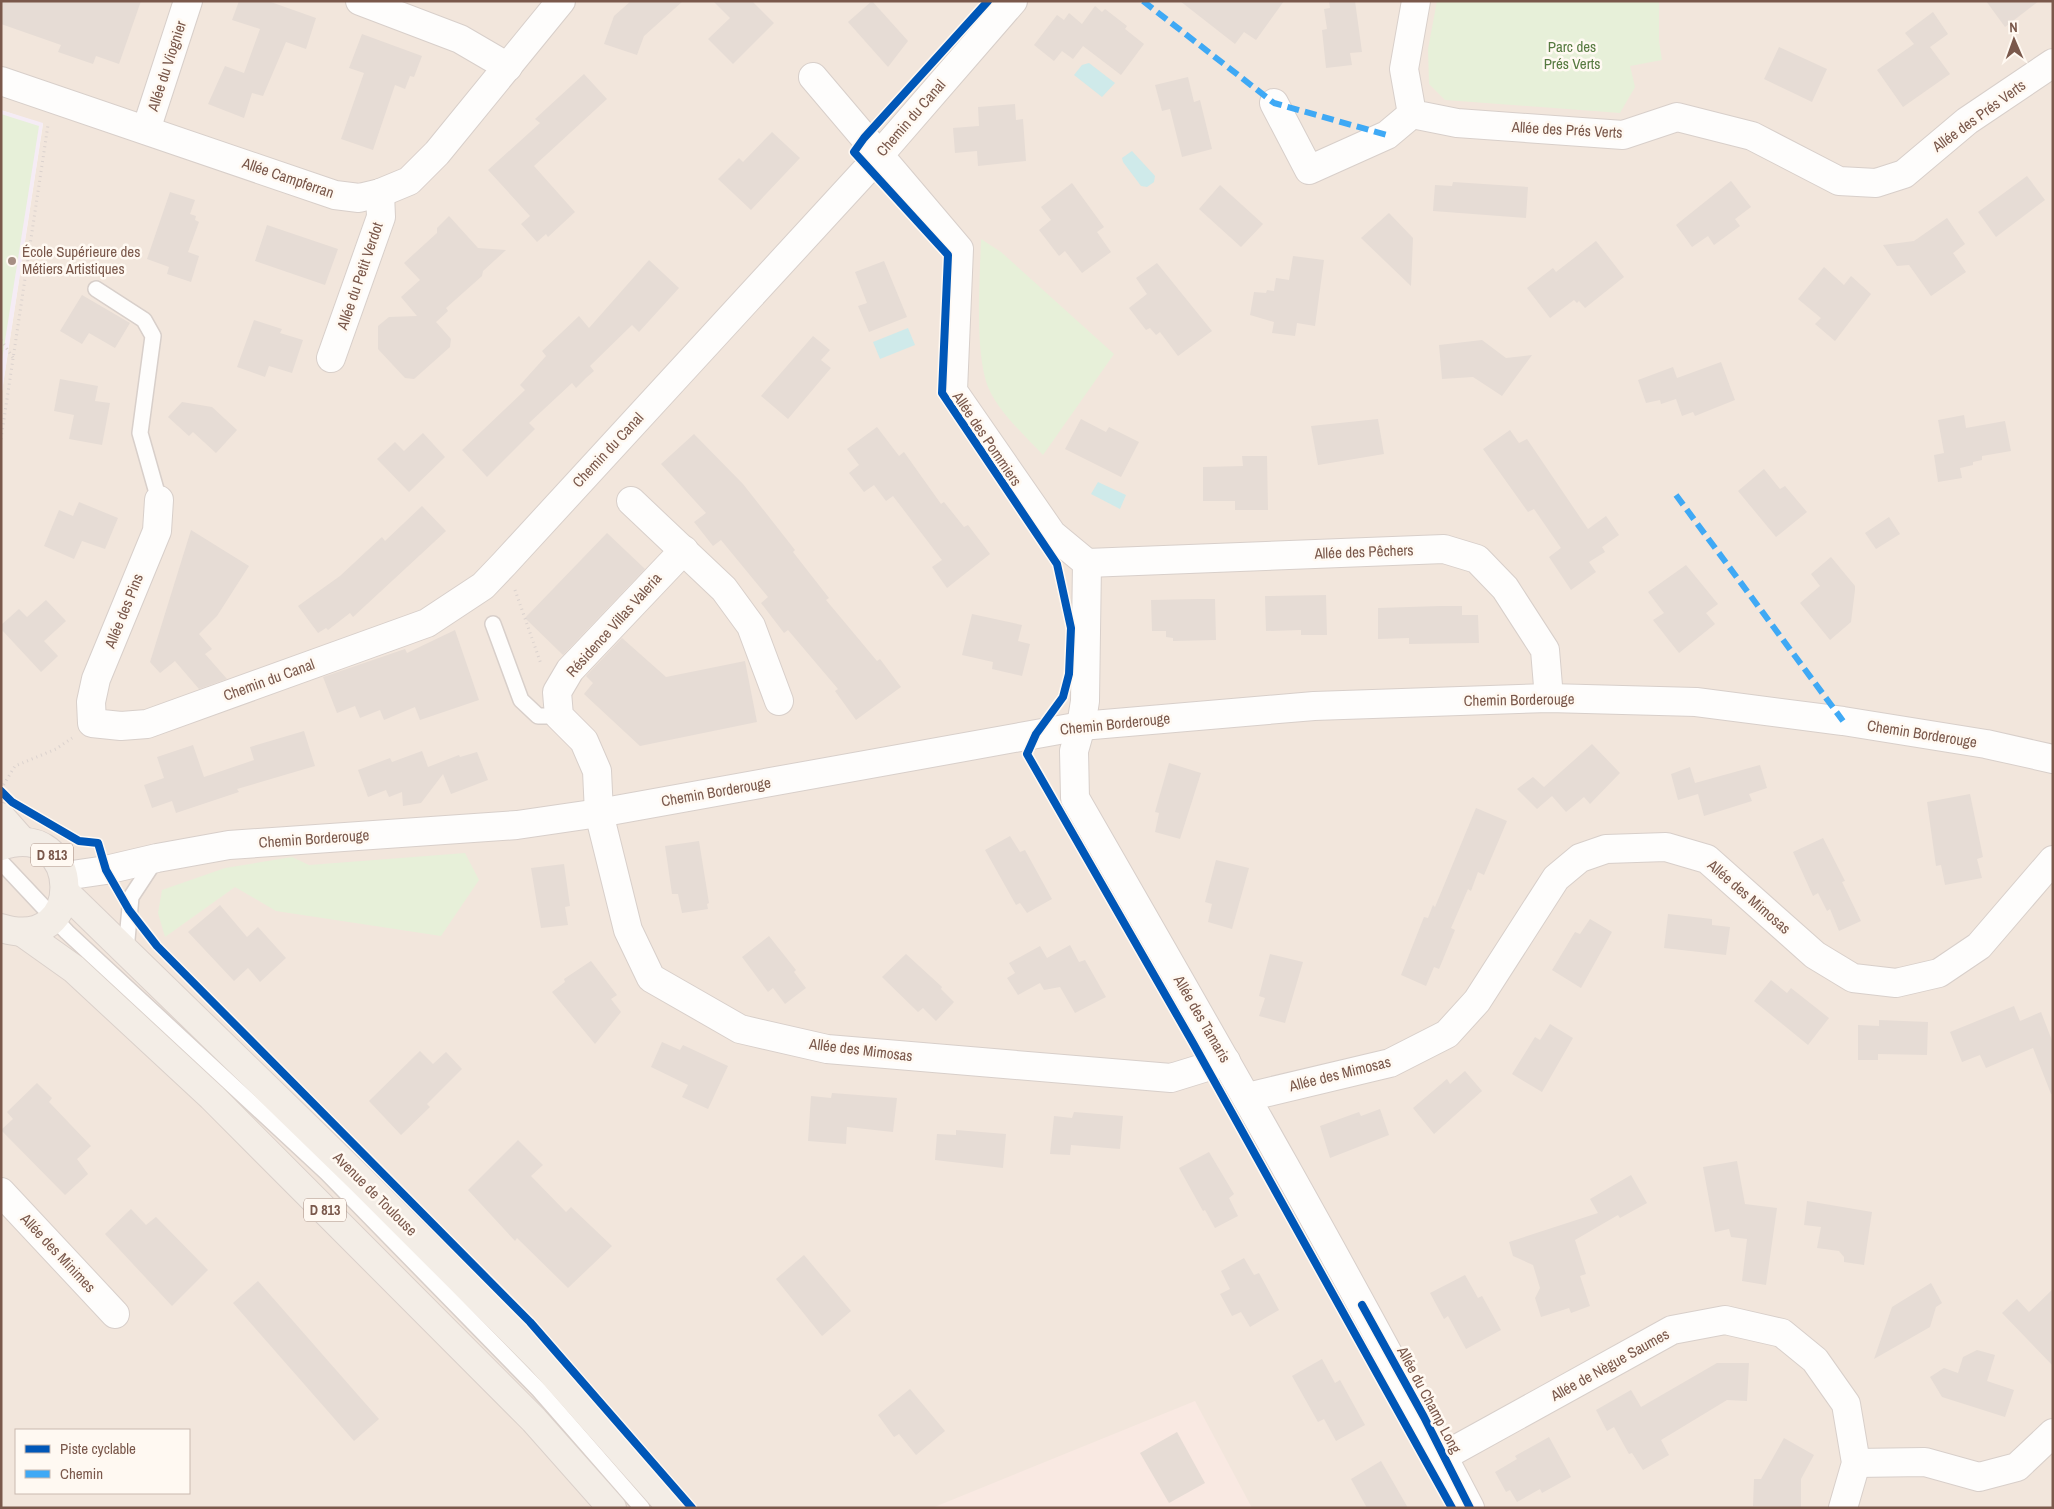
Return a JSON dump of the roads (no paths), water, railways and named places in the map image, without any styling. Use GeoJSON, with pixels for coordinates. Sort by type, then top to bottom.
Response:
{"type":"FeatureCollection","features":[{"type":"Feature","properties":{"kind":"main road","name":"D 813"},"geometry":{"type":"LineString","coordinates":[[1,816],[12,844],[37,845],[49,852],[59,863],[65,884]]}},
{"type":"Feature","properties":{"kind":"main road"},"geometry":{"type":"LineString","coordinates":[[53,918],[62,906],[65,884]]}},
{"type":"Feature","properties":{"kind":"main road","name":"Avenue de Toulouse"},"geometry":{"type":"LineString","coordinates":[[65,884],[126,950],[539,1358],[672,1508]]}},
{"type":"Feature","properties":{"kind":"main road","name":"D 813"},"geometry":{"type":"LineString","coordinates":[[11,930],[33,930],[53,918]]}},
{"type":"Feature","properties":{"kind":"main road","name":"D 813"},"geometry":{"type":"LineString","coordinates":[[11,930],[74,970],[212,1097],[534,1420],[612,1508]]}},
{"type":"Feature","properties":{"kind":"street","name":"Allée du Viognier"},"geometry":{"type":"LineString","coordinates":[[146,130],[188,1]]}},
{"type":"Feature","properties":{"kind":"street"},"geometry":{"type":"LineString","coordinates":[[360,1],[460,39],[508,67]]}},
{"type":"Feature","properties":{"kind":"street","name":"Allée Campferran"},"geometry":{"type":"LineString","coordinates":[[1,81],[335,196],[359,198],[380,193],[409,181],[437,153],[561,1]]}},
{"type":"Feature","properties":{"kind":"street","name":"Chemin du Canal"},"geometry":{"type":"LineString","coordinates":[[92,723],[121,726],[147,724],[427,624],[483,586],[880,154],[1013,1]]}},
{"type":"Feature","properties":{"kind":"street"},"geometry":{"type":"LineString","coordinates":[[1274,103],[1310,170],[1386,135],[1412,114],[1404,69],[1416,1]]}},
{"type":"Feature","properties":{"kind":"street","name":"Allée des Prés Verts"},"geometry":{"type":"LineString","coordinates":[[1412,114],[1457,123],[1623,135],[1677,117],[1752,136],[1839,182],[1876,183],[1904,174],[1967,121],[2053,63]]}},
{"type":"Feature","properties":{"kind":"street","name":"Allée des Pommiers"},"geometry":{"type":"LineString","coordinates":[[813,77],[959,249],[953,391],[1052,534],[1087,563]]}},
{"type":"Feature","properties":{"kind":"street","name":"Allée du Petit Verdot"},"geometry":{"type":"LineString","coordinates":[[331,358],[381,217],[380,193]]}},
{"type":"Feature","properties":{"kind":"street","name":"Allée des Pins"},"geometry":{"type":"LineString","coordinates":[[92,723],[91,702],[96,679],[157,531],[159,500]]}},
{"type":"Feature","properties":{"kind":"street"},"geometry":{"type":"LineString","coordinates":[[631,501],[724,589],[751,626],[780,701]]}},
{"type":"Feature","properties":{"kind":"street","name":"Allée des Pêchers"},"geometry":{"type":"LineString","coordinates":[[1087,563],[1444,549],[1477,559],[1505,588],[1546,650],[1549,698]]}},
{"type":"Feature","properties":{"kind":"street","name":"Résidence Villas Valeria"},"geometry":{"type":"LineString","coordinates":[[558,716],[557,692],[570,670],[684,550]]}},
{"type":"Feature","properties":{"kind":"street"},"geometry":{"type":"LineString","coordinates":[[1081,726],[1085,701],[1087,563]]}},
{"type":"Feature","properties":{"kind":"street","name":"Chemin Borderouge"},"geometry":{"type":"LineString","coordinates":[[65,884],[106,870],[157,858],[229,845],[517,825],[599,813],[1081,726],[1314,706],[1549,698],[1696,702],[1843,720],[1986,744],[2053,759]]}},
{"type":"Feature","properties":{"kind":"street"},"geometry":{"type":"LineString","coordinates":[[558,716],[584,741],[597,771],[599,813]]}},
{"type":"Feature","properties":{"kind":"street","name":"Allée des Tamaris"},"geometry":{"type":"LineString","coordinates":[[1081,726],[1074,751],[1075,798],[1247,1097],[1362,1305]]}},
{"type":"Feature","properties":{"kind":"street","name":"Allée des Mimosas"},"geometry":{"type":"LineString","coordinates":[[599,813],[628,930],[651,978],[740,1029],[827,1049],[1171,1078],[1226,1061]]}},
{"type":"Feature","properties":{"kind":"street","name":"Allée des Mimosas"},"geometry":{"type":"LineString","coordinates":[[1247,1097],[1390,1064],[1447,1034],[1477,1001],[1556,878],[1580,858],[1606,849],[1666,847],[1707,859],[1814,956],[1852,978],[1896,983],[1939,974],[1979,946],[2053,860]]}},
{"type":"Feature","properties":{"kind":"street","name":"Allée des Minimes"},"geometry":{"type":"LineString","coordinates":[[1,1192],[115,1314]]}},
{"type":"Feature","properties":{"kind":"street","name":"Allée du Champ Long"},"geometry":{"type":"LineString","coordinates":[[1362,1305],[1470,1508]]}},
{"type":"Feature","properties":{"kind":"street","name":"Allée de Nègue Saumes"},"geometry":{"type":"LineString","coordinates":[[1444,1456],[1672,1330],[1725,1320],[1782,1333],[1815,1360],[1846,1404],[1856,1464]]}},
{"type":"Feature","properties":{"kind":"street"},"geometry":{"type":"LineString","coordinates":[[1843,1508],[1856,1464],[1925,1462],[1979,1477],[2017,1467],[2053,1433]]}},
{"type":"Feature","properties":{"kind":"lane"},"geometry":{"type":"LineString","coordinates":[[96,289],[144,320],[153,336],[140,433],[159,500]]}},
{"type":"Feature","properties":{"kind":"lane"},"geometry":{"type":"LineString","coordinates":[[493,624],[521,700],[538,716],[558,716]]}},
{"type":"Feature","properties":{"kind":"lane"},"geometry":{"type":"LineString","coordinates":[[126,950],[132,898],[157,858]]}},
{"type":"Feature","properties":{"kind":"lane"},"geometry":{"type":"LineString","coordinates":[[1,862],[53,918],[327,1173],[539,1390],[642,1508]]}},
{"type":"Feature","properties":{"kind":"water"},"geometry":{"type":"Polygon","coordinates":[[[1089,63],[1115,83],[1102,97],[1074,75],[1082,65],[1089,63]]]}},
{"type":"Feature","properties":{"kind":"water"},"geometry":{"type":"Polygon","coordinates":[[[1132,151],[1155,176],[1154,182],[1147,187],[1141,186],[1123,162],[1122,158],[1132,151]]]}},
{"type":"Feature","properties":{"kind":"water"},"geometry":{"type":"Polygon","coordinates":[[[908,328],[915,345],[880,359],[873,342],[908,328]]]}},
{"type":"Feature","properties":{"kind":"water"},"geometry":{"type":"Polygon","coordinates":[[[1098,482],[1126,495],[1120,509],[1091,494],[1098,482]]]}},
{"type":"Feature","properties":{"kind":"place","name":"École Supérieure des Métiers Artistiques"},"geometry":{"type":"Point","coordinates":[12,261]}},
{"type":"Feature","properties":{"kind":"park label","name":"Parc des Prés Verts"},"geometry":{"type":"Point","coordinates":[1572,56]}}]}
